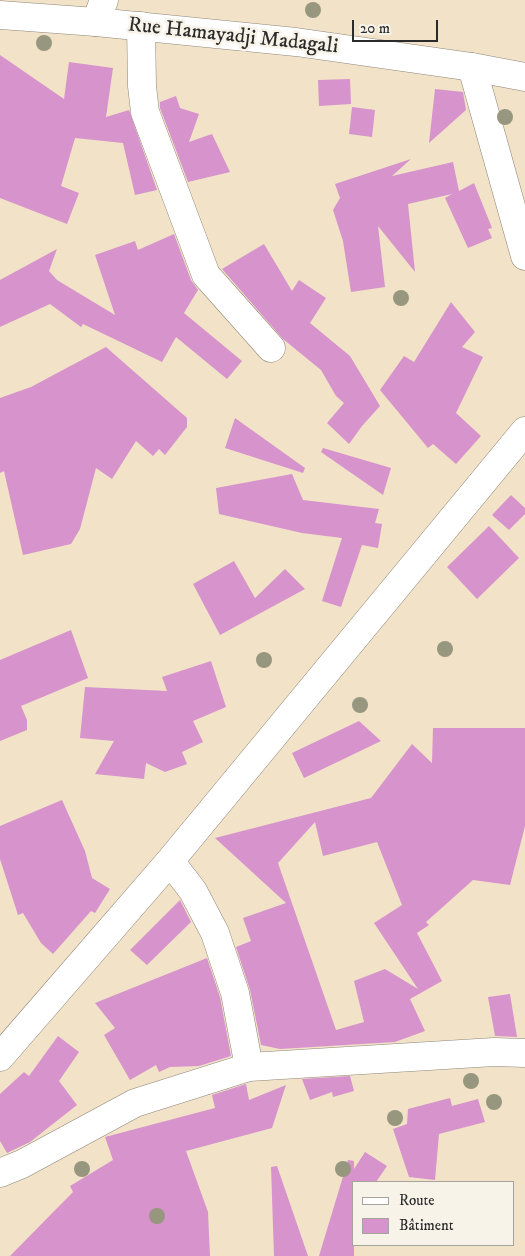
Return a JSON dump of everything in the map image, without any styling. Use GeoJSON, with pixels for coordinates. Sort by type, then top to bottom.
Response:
{"type":"FeatureCollection","features":[{"type":"Feature","properties":{"kind":"street","name":"Rue Hamayadji Madagali"},"geometry":{"type":"LineString","coordinates":[[0,15],[100,11],[141,26],[296,42],[472,67],[525,77]]}},
{"type":"Feature","properties":{"kind":"street"},"geometry":{"type":"LineString","coordinates":[[141,26],[142,86],[145,112],[206,275],[271,348]]}},
{"type":"Feature","properties":{"kind":"street"},"geometry":{"type":"LineString","coordinates":[[472,67],[525,256]]}},
{"type":"Feature","properties":{"kind":"street"},"geometry":{"type":"LineString","coordinates":[[0,1057],[170,861],[525,431]]}},
{"type":"Feature","properties":{"kind":"street"},"geometry":{"type":"LineString","coordinates":[[170,861],[193,891],[215,933],[235,993],[249,1068]]}},
{"type":"Feature","properties":{"kind":"street"},"geometry":{"type":"LineString","coordinates":[[0,1173],[22,1164],[135,1103],[249,1068],[494,1052],[525,1053]]}},
{"type":"Feature","properties":{"kind":"building"},"geometry":{"type":"Polygon","coordinates":[[[0,55],[64,99],[69,62],[113,68],[106,117],[129,110],[157,190],[135,195],[123,143],[75,138],[61,186],[79,193],[67,224],[0,198],[0,55]]]}},
{"type":"Feature","properties":{"kind":"building"},"geometry":{"type":"Polygon","coordinates":[[[350,79],[351,104],[319,106],[318,80],[350,79]]]}},
{"type":"Feature","properties":{"kind":"building"},"geometry":{"type":"Polygon","coordinates":[[[435,89],[463,92],[466,110],[429,143],[435,89]]]}},
{"type":"Feature","properties":{"kind":"building"},"geometry":{"type":"Polygon","coordinates":[[[176,96],[180,108],[199,114],[189,142],[212,134],[230,172],[188,182],[160,108],[160,102],[176,96]]]}},
{"type":"Feature","properties":{"kind":"building"},"geometry":{"type":"Polygon","coordinates":[[[352,107],[375,110],[372,137],[349,134],[352,107]]]}},
{"type":"Feature","properties":{"kind":"building"},"geometry":{"type":"Polygon","coordinates":[[[411,159],[392,176],[453,162],[459,191],[474,183],[492,228],[488,229],[492,238],[468,248],[445,198],[452,194],[408,204],[415,272],[378,226],[385,287],[351,292],[343,241],[333,210],[340,198],[335,184],[411,159]]]}},
{"type":"Feature","properties":{"kind":"building"},"geometry":{"type":"Polygon","coordinates":[[[174,234],[191,280],[198,290],[184,313],[242,361],[227,379],[176,337],[162,362],[83,324],[81,327],[50,304],[0,327],[0,280],[57,249],[49,271],[57,280],[115,315],[95,255],[135,241],[138,250],[174,234]]]}},
{"type":"Feature","properties":{"kind":"building"},"geometry":{"type":"Polygon","coordinates":[[[264,244],[292,291],[299,280],[326,298],[310,323],[350,356],[380,406],[349,444],[327,423],[344,403],[336,396],[321,370],[283,339],[222,269],[264,244]]]}},
{"type":"Feature","properties":{"kind":"building"},"geometry":{"type":"Polygon","coordinates":[[[451,302],[475,332],[462,347],[483,357],[456,413],[481,436],[456,464],[433,444],[428,448],[380,390],[404,356],[414,362],[451,302]]]}},
{"type":"Feature","properties":{"kind":"building"},"geometry":{"type":"Polygon","coordinates":[[[106,347],[187,418],[187,427],[165,455],[159,449],[153,456],[136,441],[112,479],[96,468],[80,529],[71,544],[23,555],[4,471],[0,473],[0,398],[31,387],[106,347]]]}},
{"type":"Feature","properties":{"kind":"building"},"geometry":{"type":"Polygon","coordinates":[[[235,418],[305,468],[303,473],[225,448],[235,418]]]}},
{"type":"Feature","properties":{"kind":"building"},"geometry":{"type":"Polygon","coordinates":[[[323,448],[391,468],[383,495],[321,452],[323,448]]]}},
{"type":"Feature","properties":{"kind":"building"},"geometry":{"type":"Polygon","coordinates":[[[292,474],[303,500],[379,509],[375,523],[382,524],[378,548],[362,545],[341,607],[322,601],[342,538],[302,533],[219,514],[216,488],[292,474]]]}},
{"type":"Feature","properties":{"kind":"building"},"geometry":{"type":"Polygon","coordinates":[[[511,495],[525,508],[525,514],[509,530],[492,515],[511,495]]]}},
{"type":"Feature","properties":{"kind":"building"},"geometry":{"type":"Polygon","coordinates":[[[489,526],[519,558],[477,599],[447,567],[489,526]]]}},
{"type":"Feature","properties":{"kind":"building"},"geometry":{"type":"Polygon","coordinates":[[[234,561],[255,598],[285,569],[305,589],[220,635],[193,584],[234,561]]]}},
{"type":"Feature","properties":{"kind":"building"},"geometry":{"type":"Polygon","coordinates":[[[71,630],[88,678],[21,706],[27,720],[27,730],[0,741],[0,660],[71,630]]]}},
{"type":"Feature","properties":{"kind":"building"},"geometry":{"type":"Polygon","coordinates":[[[211,661],[226,707],[193,721],[203,742],[182,752],[187,764],[165,772],[146,763],[144,779],[95,774],[114,741],[80,738],[85,687],[167,691],[162,677],[211,661]]]}},
{"type":"Feature","properties":{"kind":"building"},"geometry":{"type":"Polygon","coordinates":[[[359,721],[381,741],[304,778],[292,753],[359,721]]]}},
{"type":"Feature","properties":{"kind":"building"},"geometry":{"type":"Polygon","coordinates":[[[433,728],[525,728],[525,826],[510,885],[473,880],[426,922],[429,925],[417,933],[442,981],[410,999],[425,1031],[395,1042],[280,1049],[261,1045],[250,990],[236,947],[251,941],[243,918],[286,903],[215,838],[371,798],[412,744],[432,763],[433,728]],[[315,822],[278,863],[336,1030],[364,1022],[354,981],[385,969],[418,989],[374,923],[402,905],[377,842],[323,856],[315,822]]]}},
{"type":"Feature","properties":{"kind":"building"},"geometry":{"type":"Polygon","coordinates":[[[62,800],[85,851],[92,878],[110,889],[95,913],[91,911],[53,954],[41,943],[23,913],[18,915],[0,859],[0,826],[62,800]]]}},
{"type":"Feature","properties":{"kind":"building"},"geometry":{"type":"Polygon","coordinates":[[[180,900],[191,922],[147,965],[130,950],[180,900]]]}},
{"type":"Feature","properties":{"kind":"building"},"geometry":{"type":"Polygon","coordinates":[[[207,958],[220,997],[231,1056],[199,1066],[170,1067],[159,1072],[156,1065],[130,1080],[104,1035],[115,1028],[95,1003],[207,958]]]}},
{"type":"Feature","properties":{"kind":"building"},"geometry":{"type":"Polygon","coordinates":[[[510,994],[517,1037],[495,1036],[488,997],[510,994]]]}},
{"type":"Feature","properties":{"kind":"building"},"geometry":{"type":"Polygon","coordinates":[[[58,1036],[79,1052],[59,1081],[77,1105],[30,1142],[7,1153],[0,1141],[0,1094],[24,1072],[29,1076],[58,1036]]]}},
{"type":"Feature","properties":{"kind":"building"},"geometry":{"type":"Polygon","coordinates":[[[350,1076],[354,1091],[333,1097],[332,1092],[310,1100],[302,1079],[350,1076]]]}},
{"type":"Feature","properties":{"kind":"building"},"geometry":{"type":"Polygon","coordinates":[[[246,1084],[249,1100],[286,1085],[272,1128],[186,1151],[208,1212],[210,1256],[10,1256],[73,1192],[70,1186],[113,1160],[105,1137],[215,1108],[212,1095],[246,1084]]]}},
{"type":"Feature","properties":{"kind":"building"},"geometry":{"type":"Polygon","coordinates":[[[450,1098],[452,1106],[478,1099],[485,1122],[439,1134],[435,1180],[409,1177],[393,1129],[407,1124],[408,1109],[450,1098]]]}},
{"type":"Feature","properties":{"kind":"building"},"geometry":{"type":"Polygon","coordinates":[[[365,1152],[387,1166],[377,1181],[352,1181],[352,1246],[354,1246],[354,1256],[319,1256],[348,1160],[354,1161],[354,1169],[365,1152]]]}},
{"type":"Feature","properties":{"kind":"building"},"geometry":{"type":"Polygon","coordinates":[[[277,1166],[308,1256],[274,1256],[271,1167],[277,1166]]]}}]}
